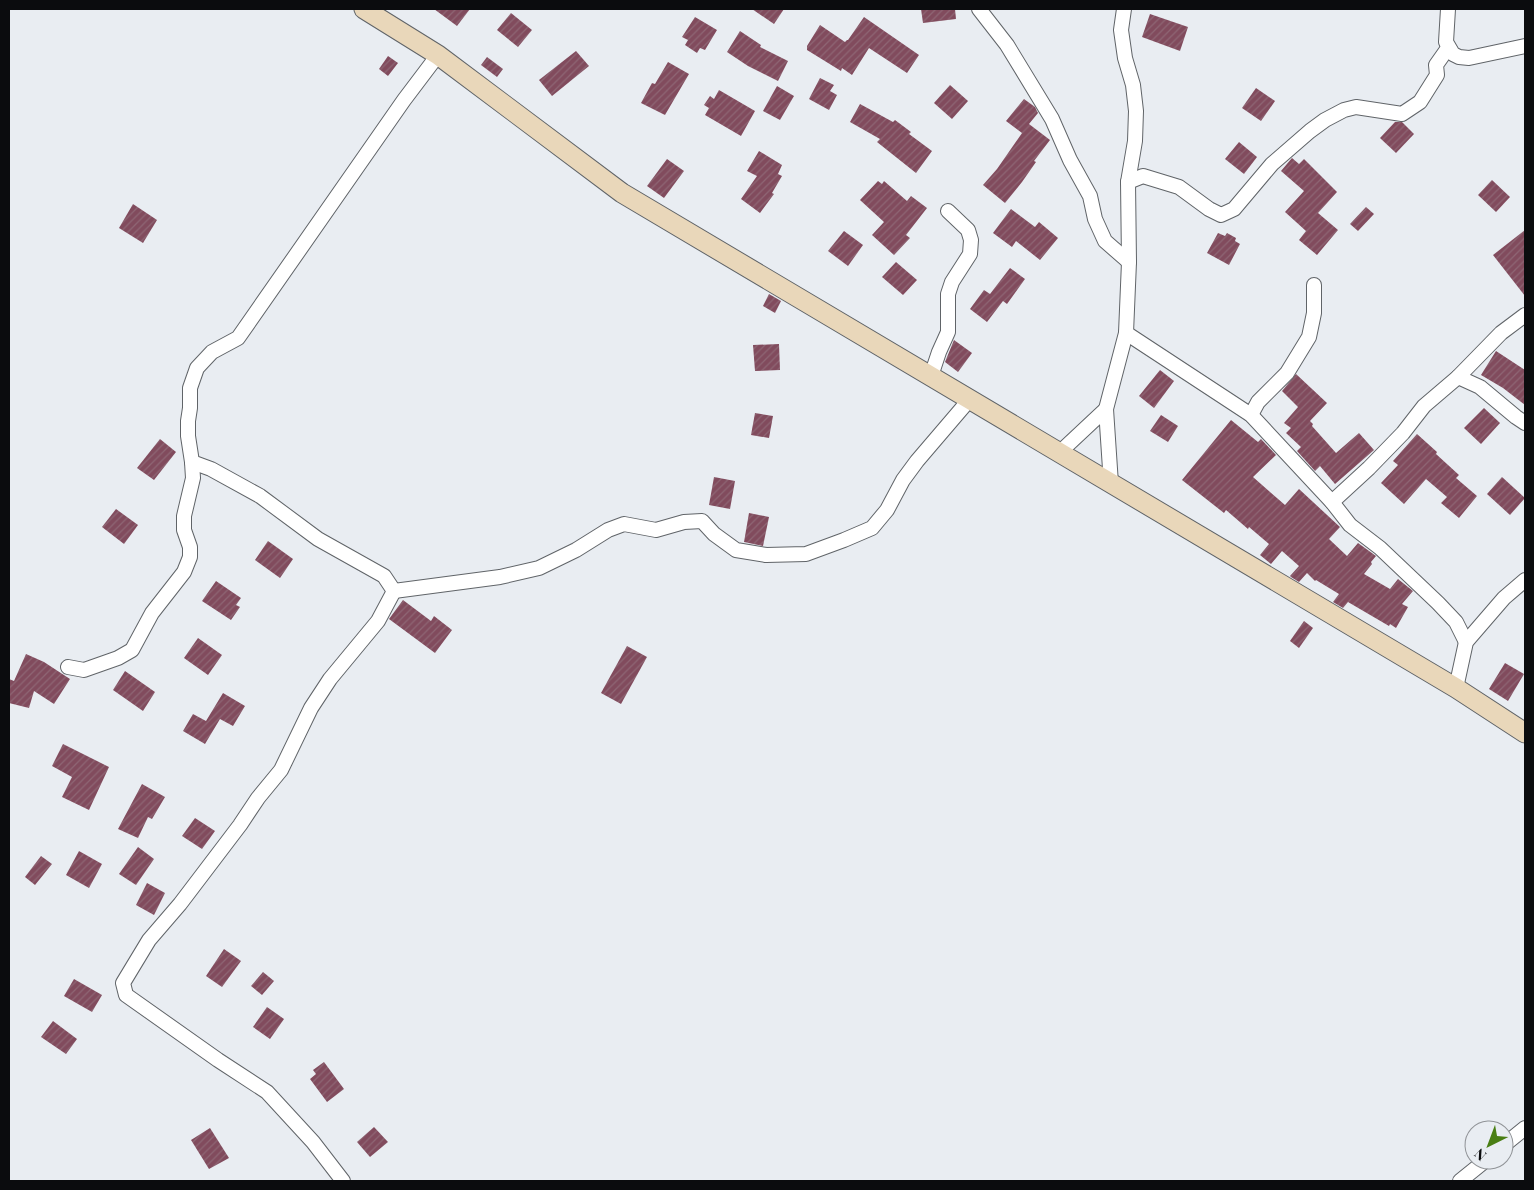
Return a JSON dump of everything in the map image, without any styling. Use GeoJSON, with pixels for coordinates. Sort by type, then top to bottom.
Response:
{"type":"FeatureCollection","features":[{"type":"Feature","properties":{"kind":"street"},"geometry":{"type":"LineString","coordinates":[[364,9],[383,13],[386,9]]}},
{"type":"Feature","properties":{"kind":"street"},"geometry":{"type":"LineString","coordinates":[[364,9],[438,55],[622,193],[1456,688],[1525,733]]}},
{"type":"Feature","properties":{"kind":"street"},"geometry":{"type":"LineString","coordinates":[[979,9],[1007,45],[1052,119],[1070,160],[1090,196],[1094,220],[1105,241],[1129,262]]}},
{"type":"Feature","properties":{"kind":"street"},"geometry":{"type":"LineString","coordinates":[[1111,484],[1106,409],[1126,334],[1129,262],[1128,182],[1136,111],[1133,85],[1124,58],[1121,30],[1124,9]]}},
{"type":"Feature","properties":{"kind":"street"},"geometry":{"type":"LineString","coordinates":[[1448,9],[1446,42],[1448,48],[1458,58],[1469,58],[1525,46]]}},
{"type":"Feature","properties":{"kind":"street"},"geometry":{"type":"LineString","coordinates":[[1128,182],[1143,176],[1179,187],[1209,209],[1222,215],[1234,209],[1272,164],[1325,120],[1344,110],[1356,107],[1402,114],[1420,102],[1437,75],[1436,65],[1448,48]]}},
{"type":"Feature","properties":{"kind":"street"},"geometry":{"type":"LineString","coordinates":[[68,667],[84,670],[118,658],[132,650],[152,613],[184,572],[190,557],[190,547],[184,530],[184,516],[193,478],[188,436],[190,388],[197,368],[212,352],[238,338],[398,108],[438,55]]}},
{"type":"Feature","properties":{"kind":"street"},"geometry":{"type":"LineString","coordinates":[[932,376],[939,352],[948,332],[948,294],[952,282],[970,254],[971,240],[968,230],[948,211]]}},
{"type":"Feature","properties":{"kind":"street"},"geometry":{"type":"LineString","coordinates":[[1251,415],[1258,402],[1286,372],[1309,337],[1314,313],[1314,285]]}},
{"type":"Feature","properties":{"kind":"street"},"geometry":{"type":"LineString","coordinates":[[1332,502],[1403,433],[1424,406],[1458,377],[1501,332],[1525,315]]}},
{"type":"Feature","properties":{"kind":"street"},"geometry":{"type":"LineString","coordinates":[[1126,334],[1251,415],[1332,502],[1350,525],[1380,548],[1438,602],[1456,622],[1466,642]]}},
{"type":"Feature","properties":{"kind":"street"},"geometry":{"type":"LineString","coordinates":[[1458,377],[1480,387],[1525,423]]}},
{"type":"Feature","properties":{"kind":"street"},"geometry":{"type":"LineString","coordinates":[[394,590],[500,577],[539,568],[576,550],[608,530],[624,524],[656,530],[684,522],[702,521],[714,534],[736,550],[766,556],[806,554],[872,528],[887,510],[903,480],[917,461],[970,399]]}},
{"type":"Feature","properties":{"kind":"street"},"geometry":{"type":"LineString","coordinates":[[1059,453],[1106,409]]}},
{"type":"Feature","properties":{"kind":"street"},"geometry":{"type":"LineString","coordinates":[[192,462],[211,469],[260,496],[318,538],[384,576],[394,590]]}},
{"type":"Feature","properties":{"kind":"street"},"geometry":{"type":"LineString","coordinates":[[1456,688],[1466,642],[1504,598],[1525,580]]}},
{"type":"Feature","properties":{"kind":"street"},"geometry":{"type":"LineString","coordinates":[[343,1181],[312,1142],[267,1092],[126,995],[123,983],[150,940],[180,904],[240,825],[258,798],[281,770],[311,708],[330,680],[378,622],[394,590]]}},
{"type":"Feature","properties":{"kind":"street"},"geometry":{"type":"LineString","coordinates":[[1514,1136],[1525,1128]]}},
{"type":"Feature","properties":{"kind":"street"},"geometry":{"type":"LineString","coordinates":[[1460,1181],[1474,1170]]}},
{"type":"Feature","properties":{"kind":"building"},"geometry":{"type":"Polygon","coordinates":[[[434,9],[470,9],[457,26],[434,9]]]}},
{"type":"Feature","properties":{"kind":"building"},"geometry":{"type":"Polygon","coordinates":[[[752,9],[784,9],[774,24],[752,9]]]}},
{"type":"Feature","properties":{"kind":"building"},"geometry":{"type":"Polygon","coordinates":[[[921,9],[955,9],[956,19],[923,23],[921,9]]]}},
{"type":"Feature","properties":{"kind":"building"},"geometry":{"type":"Polygon","coordinates":[[[511,13],[532,30],[518,47],[497,30],[511,13]]]}},
{"type":"Feature","properties":{"kind":"building"},"geometry":{"type":"Polygon","coordinates":[[[1150,14],[1188,27],[1180,51],[1142,37],[1150,14]]]}},
{"type":"Feature","properties":{"kind":"building"},"geometry":{"type":"Polygon","coordinates":[[[695,17],[717,30],[705,50],[700,48],[697,53],[685,45],[688,40],[682,37],[695,17]]]}},
{"type":"Feature","properties":{"kind":"building"},"geometry":{"type":"Polygon","coordinates":[[[864,17],[919,55],[907,73],[869,48],[852,75],[842,68],[841,71],[807,50],[807,46],[820,25],[845,42],[864,17]]]}},
{"type":"Feature","properties":{"kind":"building"},"geometry":{"type":"Polygon","coordinates":[[[740,31],[761,45],[760,47],[788,61],[778,81],[748,66],[727,52],[740,31]]]}},
{"type":"Feature","properties":{"kind":"building"},"geometry":{"type":"Polygon","coordinates":[[[576,51],[589,66],[552,96],[539,80],[576,51]]]}},
{"type":"Feature","properties":{"kind":"building"},"geometry":{"type":"Polygon","coordinates":[[[388,56],[398,63],[388,76],[379,69],[388,56]]]}},
{"type":"Feature","properties":{"kind":"building"},"geometry":{"type":"Polygon","coordinates":[[[487,57],[503,69],[497,77],[481,65],[487,57]]]}},
{"type":"Feature","properties":{"kind":"building"},"geometry":{"type":"Polygon","coordinates":[[[668,62],[689,74],[665,115],[641,103],[652,83],[655,84],[668,62]]]}},
{"type":"Feature","properties":{"kind":"building"},"geometry":{"type":"Polygon","coordinates":[[[820,78],[834,85],[830,91],[837,95],[829,110],[809,99],[820,78]]]}},
{"type":"Feature","properties":{"kind":"building"},"geometry":{"type":"Polygon","coordinates":[[[950,85],[968,101],[952,119],[934,103],[950,85]]]}},
{"type":"Feature","properties":{"kind":"building"},"geometry":{"type":"Polygon","coordinates":[[[777,86],[794,96],[780,120],[763,111],[777,86]]]}},
{"type":"Feature","properties":{"kind":"building"},"geometry":{"type":"Polygon","coordinates":[[[1256,88],[1275,101],[1261,121],[1242,108],[1256,88]]]}},
{"type":"Feature","properties":{"kind":"building"},"geometry":{"type":"Polygon","coordinates":[[[719,90],[755,111],[741,136],[705,115],[709,108],[704,105],[710,96],[714,99],[719,90]]]}},
{"type":"Feature","properties":{"kind":"building"},"geometry":{"type":"Polygon","coordinates":[[[1024,99],[1035,107],[1038,113],[1029,124],[1050,140],[1034,161],[1036,162],[1022,182],[1005,203],[983,185],[997,169],[1022,133],[1006,121],[1024,99]]]}},
{"type":"Feature","properties":{"kind":"building"},"geometry":{"type":"Polygon","coordinates":[[[860,104],[893,122],[895,120],[911,132],[909,134],[932,151],[916,173],[877,142],[880,139],[850,122],[860,104]]]}},
{"type":"Feature","properties":{"kind":"building"},"geometry":{"type":"Polygon","coordinates":[[[1395,122],[1402,122],[1414,134],[1396,153],[1380,138],[1395,122]]]}},
{"type":"Feature","properties":{"kind":"building"},"geometry":{"type":"Polygon","coordinates":[[[1239,142],[1257,157],[1244,174],[1225,159],[1239,142]]]}},
{"type":"Feature","properties":{"kind":"building"},"geometry":{"type":"Polygon","coordinates":[[[759,151],[782,165],[778,174],[782,176],[772,193],[774,194],[760,213],[741,199],[757,176],[747,171],[759,151]]]}},
{"type":"Feature","properties":{"kind":"building"},"geometry":{"type":"Polygon","coordinates":[[[1292,158],[1299,164],[1304,159],[1337,192],[1318,213],[1338,230],[1317,255],[1299,240],[1306,231],[1285,212],[1304,191],[1281,171],[1292,158]]]}},
{"type":"Feature","properties":{"kind":"building"},"geometry":{"type":"Polygon","coordinates":[[[667,159],[684,171],[664,198],[647,186],[667,159]]]}},
{"type":"Feature","properties":{"kind":"building"},"geometry":{"type":"Polygon","coordinates":[[[1492,180],[1510,197],[1496,212],[1478,195],[1492,180]]]}},
{"type":"Feature","properties":{"kind":"building"},"geometry":{"type":"Polygon","coordinates":[[[878,181],[882,184],[884,181],[907,201],[911,196],[927,208],[906,235],[910,238],[894,255],[872,235],[884,222],[860,200],[878,181]]]}},
{"type":"Feature","properties":{"kind":"building"},"geometry":{"type":"Polygon","coordinates":[[[133,204],[157,220],[143,243],[119,228],[133,204]]]}},
{"type":"Feature","properties":{"kind":"building"},"geometry":{"type":"Polygon","coordinates":[[[1366,207],[1374,214],[1358,231],[1350,224],[1366,207]]]}},
{"type":"Feature","properties":{"kind":"building"},"geometry":{"type":"Polygon","coordinates":[[[1011,209],[1035,227],[1039,222],[1058,238],[1040,260],[1016,241],[1012,247],[993,233],[1011,209]]]}},
{"type":"Feature","properties":{"kind":"building"},"geometry":{"type":"Polygon","coordinates":[[[1525,230],[1525,296],[1493,255],[1525,230]]]}},
{"type":"Feature","properties":{"kind":"building"},"geometry":{"type":"Polygon","coordinates":[[[844,231],[863,245],[848,266],[828,251],[844,231]]]}},
{"type":"Feature","properties":{"kind":"building"},"geometry":{"type":"Polygon","coordinates":[[[1218,233],[1225,236],[1227,233],[1236,238],[1235,241],[1240,244],[1229,265],[1207,253],[1218,233]]]}},
{"type":"Feature","properties":{"kind":"building"},"geometry":{"type":"Polygon","coordinates":[[[896,262],[917,280],[903,295],[882,277],[896,262]]]}},
{"type":"Feature","properties":{"kind":"building"},"geometry":{"type":"Polygon","coordinates":[[[1010,268],[1025,279],[1007,304],[1003,301],[987,322],[970,309],[984,290],[990,294],[1010,268]]]}},
{"type":"Feature","properties":{"kind":"building"},"geometry":{"type":"Polygon","coordinates":[[[769,294],[781,301],[775,313],[763,306],[769,294]]]}},
{"type":"Feature","properties":{"kind":"building"},"geometry":{"type":"Polygon","coordinates":[[[954,340],[972,353],[958,372],[945,362],[954,340]]]}},
{"type":"Feature","properties":{"kind":"building"},"geometry":{"type":"Polygon","coordinates":[[[779,344],[780,370],[755,371],[753,345],[779,344]]]}},
{"type":"Feature","properties":{"kind":"building"},"geometry":{"type":"Polygon","coordinates":[[[1496,351],[1525,370],[1525,405],[1503,388],[1481,375],[1496,351]]]}},
{"type":"Feature","properties":{"kind":"building"},"geometry":{"type":"Polygon","coordinates":[[[1160,370],[1174,381],[1154,408],[1139,396],[1160,370]]]}},
{"type":"Feature","properties":{"kind":"building"},"geometry":{"type":"Polygon","coordinates":[[[1296,374],[1327,403],[1310,421],[1313,424],[1312,426],[1336,453],[1359,433],[1374,450],[1335,484],[1320,466],[1315,471],[1297,451],[1301,447],[1286,433],[1291,428],[1284,423],[1298,407],[1282,391],[1296,374]]]}},
{"type":"Feature","properties":{"kind":"building"},"geometry":{"type":"Polygon","coordinates":[[[1484,408],[1500,423],[1481,444],[1464,428],[1484,408]]]}},
{"type":"Feature","properties":{"kind":"building"},"geometry":{"type":"Polygon","coordinates":[[[755,413],[773,416],[769,438],[751,435],[755,413]]]}},
{"type":"Feature","properties":{"kind":"building"},"geometry":{"type":"Polygon","coordinates":[[[1161,415],[1178,426],[1168,442],[1150,431],[1161,415]]]}},
{"type":"Feature","properties":{"kind":"building"},"geometry":{"type":"Polygon","coordinates":[[[1231,420],[1258,442],[1261,439],[1276,455],[1253,477],[1285,505],[1299,489],[1340,527],[1329,539],[1347,556],[1358,543],[1376,556],[1364,574],[1390,589],[1398,579],[1413,591],[1402,604],[1408,607],[1396,628],[1390,624],[1389,626],[1348,602],[1343,608],[1333,602],[1339,594],[1315,581],[1307,573],[1299,582],[1291,577],[1299,566],[1282,551],[1271,564],[1260,555],[1269,544],[1226,510],[1224,513],[1182,480],[1231,420]]]}},
{"type":"Feature","properties":{"kind":"building"},"geometry":{"type":"Polygon","coordinates":[[[1417,434],[1459,475],[1456,478],[1477,496],[1459,518],[1441,503],[1447,497],[1426,479],[1404,504],[1381,483],[1398,465],[1393,461],[1417,434]]]}},
{"type":"Feature","properties":{"kind":"building"},"geometry":{"type":"Polygon","coordinates":[[[160,439],[176,452],[154,480],[137,468],[160,439]]]}},
{"type":"Feature","properties":{"kind":"building"},"geometry":{"type":"Polygon","coordinates":[[[714,477],[735,481],[730,509],[709,505],[714,477]]]}},
{"type":"Feature","properties":{"kind":"building"},"geometry":{"type":"Polygon","coordinates":[[[1502,477],[1525,498],[1510,515],[1487,494],[1502,477]]]}},
{"type":"Feature","properties":{"kind":"building"},"geometry":{"type":"Polygon","coordinates":[[[116,509],[138,525],[124,544],[102,527],[116,509]]]}},
{"type":"Feature","properties":{"kind":"building"},"geometry":{"type":"Polygon","coordinates":[[[749,513],[769,517],[763,546],[744,542],[749,513]]]}},
{"type":"Feature","properties":{"kind":"building"},"geometry":{"type":"Polygon","coordinates":[[[268,541],[293,559],[280,578],[255,560],[268,541]]]}},
{"type":"Feature","properties":{"kind":"building"},"geometry":{"type":"Polygon","coordinates":[[[216,581],[241,598],[236,605],[240,607],[231,620],[202,601],[216,581]]]}},
{"type":"Feature","properties":{"kind":"building"},"geometry":{"type":"Polygon","coordinates":[[[403,600],[431,621],[434,616],[452,630],[435,653],[389,619],[403,600]]]}},
{"type":"Feature","properties":{"kind":"building"},"geometry":{"type":"Polygon","coordinates":[[[1304,621],[1313,628],[1299,648],[1290,641],[1304,621]]]}},
{"type":"Feature","properties":{"kind":"building"},"geometry":{"type":"Polygon","coordinates":[[[198,638],[222,655],[208,675],[184,658],[198,638]]]}},
{"type":"Feature","properties":{"kind":"building"},"geometry":{"type":"Polygon","coordinates":[[[627,646],[647,657],[621,704],[601,693],[627,646]]]}},
{"type":"Feature","properties":{"kind":"building"},"geometry":{"type":"Polygon","coordinates":[[[26,654],[44,662],[70,679],[54,704],[34,691],[29,708],[9,703],[9,679],[14,681],[26,654]]]}},
{"type":"Feature","properties":{"kind":"building"},"geometry":{"type":"Polygon","coordinates":[[[1505,663],[1524,674],[1508,701],[1489,689],[1505,663]]]}},
{"type":"Feature","properties":{"kind":"building"},"geometry":{"type":"Polygon","coordinates":[[[125,671],[155,692],[143,711],[113,690],[125,671]]]}},
{"type":"Feature","properties":{"kind":"building"},"geometry":{"type":"Polygon","coordinates":[[[223,693],[245,706],[233,726],[220,719],[205,744],[183,731],[193,714],[206,721],[223,693]]]}},
{"type":"Feature","properties":{"kind":"building"},"geometry":{"type":"Polygon","coordinates":[[[63,744],[109,767],[89,810],[62,797],[72,777],[52,766],[63,744]]]}},
{"type":"Feature","properties":{"kind":"building"},"geometry":{"type":"Polygon","coordinates":[[[142,784],[165,797],[152,819],[148,817],[138,838],[118,829],[142,784]]]}},
{"type":"Feature","properties":{"kind":"building"},"geometry":{"type":"Polygon","coordinates":[[[195,818],[215,831],[202,849],[182,836],[195,818]]]}},
{"type":"Feature","properties":{"kind":"building"},"geometry":{"type":"Polygon","coordinates":[[[138,847],[154,859],[136,885],[119,874],[138,847]]]}},
{"type":"Feature","properties":{"kind":"building"},"geometry":{"type":"Polygon","coordinates":[[[79,851],[102,864],[89,888],[66,875],[79,851]]]}},
{"type":"Feature","properties":{"kind":"building"},"geometry":{"type":"Polygon","coordinates":[[[41,856],[52,864],[35,885],[25,877],[41,856]]]}},
{"type":"Feature","properties":{"kind":"building"},"geometry":{"type":"Polygon","coordinates":[[[147,883],[165,893],[154,915],[136,905],[147,883]]]}},
{"type":"Feature","properties":{"kind":"building"},"geometry":{"type":"Polygon","coordinates":[[[224,949],[241,961],[222,987],[206,976],[224,949]]]}},
{"type":"Feature","properties":{"kind":"building"},"geometry":{"type":"Polygon","coordinates":[[[263,972],[274,981],[262,995],[251,986],[263,972]]]}},
{"type":"Feature","properties":{"kind":"building"},"geometry":{"type":"Polygon","coordinates":[[[74,979],[102,995],[92,1012],[64,996],[74,979]]]}},
{"type":"Feature","properties":{"kind":"building"},"geometry":{"type":"Polygon","coordinates":[[[267,1007],[284,1019],[270,1039],[253,1027],[267,1007]]]}},
{"type":"Feature","properties":{"kind":"building"},"geometry":{"type":"Polygon","coordinates":[[[53,1021],[77,1039],[66,1054],[41,1037],[53,1021]]]}},
{"type":"Feature","properties":{"kind":"building"},"geometry":{"type":"Polygon","coordinates":[[[324,1062],[344,1089],[327,1102],[310,1079],[316,1074],[313,1070],[324,1062]]]}},
{"type":"Feature","properties":{"kind":"building"},"geometry":{"type":"Polygon","coordinates":[[[374,1127],[388,1142],[370,1157],[357,1142],[374,1127]]]}},
{"type":"Feature","properties":{"kind":"building"},"geometry":{"type":"Polygon","coordinates":[[[210,1128],[229,1158],[209,1169],[191,1140],[210,1128]]]}}]}
